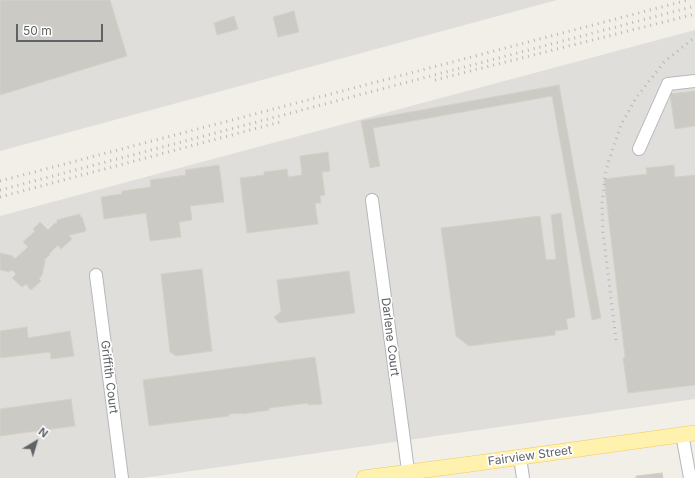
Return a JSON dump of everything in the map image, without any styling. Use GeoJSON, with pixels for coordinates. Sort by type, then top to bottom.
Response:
{"type":"FeatureCollection","features":[{"type":"Feature","properties":{"kind":"main road","name":"Fairview Street"},"geometry":{"type":"LineString","coordinates":[[364,478],[408,475],[520,457],[689,434]]}},
{"type":"Feature","properties":{"kind":"street"},"geometry":{"type":"LineString","coordinates":[[639,149],[668,84],[695,81]]}},
{"type":"Feature","properties":{"kind":"street","name":"Darlene Court"},"geometry":{"type":"LineString","coordinates":[[372,200],[408,475]]}},
{"type":"Feature","properties":{"kind":"street","name":"Griffith Court"},"geometry":{"type":"LineString","coordinates":[[96,276],[122,478]]}},
{"type":"Feature","properties":{"kind":"street"},"geometry":{"type":"LineString","coordinates":[[689,434],[690,478]]}},
{"type":"Feature","properties":{"kind":"street"},"geometry":{"type":"LineString","coordinates":[[520,457],[523,478]]}},
{"type":"Feature","properties":{"kind":"shaded area"},"geometry":{"type":"Polygon","coordinates":[[[0,0],[557,0],[0,151],[0,0]]]}},
{"type":"Feature","properties":{"kind":"shaded area"},"geometry":{"type":"Polygon","coordinates":[[[695,30],[695,399],[143,478],[0,478],[0,216],[695,30]]]}},
{"type":"Feature","properties":{"kind":"building"},"geometry":{"type":"Polygon","coordinates":[[[0,0],[110,0],[127,56],[0,95],[0,0]]]}},
{"type":"Feature","properties":{"kind":"building"},"geometry":{"type":"Polygon","coordinates":[[[294,11],[299,32],[278,37],[273,17],[294,11]]]}},
{"type":"Feature","properties":{"kind":"building"},"geometry":{"type":"Polygon","coordinates":[[[234,16],[238,29],[217,35],[214,23],[234,16]]]}},
{"type":"Feature","properties":{"kind":"building"},"geometry":{"type":"Polygon","coordinates":[[[559,85],[601,318],[592,320],[552,96],[373,128],[380,166],[370,168],[361,121],[559,85]]]}},
{"type":"Feature","properties":{"kind":"building"},"geometry":{"type":"Polygon","coordinates":[[[695,91],[695,126],[675,129],[670,94],[695,91]]]}},
{"type":"Feature","properties":{"kind":"building"},"geometry":{"type":"Polygon","coordinates":[[[328,152],[330,171],[322,172],[325,195],[320,196],[321,203],[315,203],[318,224],[247,233],[240,178],[264,175],[264,172],[287,169],[288,177],[302,175],[300,156],[328,152]]]}},
{"type":"Feature","properties":{"kind":"building"},"geometry":{"type":"Polygon","coordinates":[[[219,165],[224,202],[190,206],[192,220],[179,222],[181,237],[150,241],[146,213],[104,219],[101,197],[122,194],[122,191],[151,187],[150,180],[186,175],[185,170],[219,165]]]}},
{"type":"Feature","properties":{"kind":"building"},"geometry":{"type":"Polygon","coordinates":[[[674,165],[675,177],[695,175],[695,385],[628,393],[604,179],[647,174],[646,168],[674,165]]]}},
{"type":"Feature","properties":{"kind":"building"},"geometry":{"type":"Polygon","coordinates":[[[561,213],[575,317],[566,319],[568,329],[555,331],[555,335],[469,346],[456,336],[441,228],[540,216],[546,260],[556,259],[551,215],[561,213]]]}},
{"type":"Feature","properties":{"kind":"building"},"geometry":{"type":"Polygon","coordinates":[[[80,214],[86,230],[84,232],[69,235],[72,239],[61,249],[58,245],[49,254],[50,255],[44,260],[45,262],[42,275],[39,279],[41,281],[31,290],[26,284],[22,287],[12,278],[16,274],[13,271],[10,270],[10,272],[0,270],[0,253],[16,258],[28,247],[23,242],[35,231],[33,229],[40,222],[48,230],[55,223],[57,223],[57,220],[80,214]]]}},
{"type":"Feature","properties":{"kind":"building"},"geometry":{"type":"Polygon","coordinates":[[[202,269],[212,351],[176,356],[170,352],[161,274],[202,269]]]}},
{"type":"Feature","properties":{"kind":"building"},"geometry":{"type":"Polygon","coordinates":[[[349,271],[355,313],[279,323],[274,317],[281,312],[277,280],[349,271]]]}},
{"type":"Feature","properties":{"kind":"building"},"geometry":{"type":"Polygon","coordinates":[[[27,327],[28,338],[70,331],[74,356],[51,359],[50,352],[0,358],[0,331],[27,327]]]}},
{"type":"Feature","properties":{"kind":"building"},"geometry":{"type":"Polygon","coordinates":[[[315,357],[322,404],[308,405],[308,403],[269,408],[269,410],[242,414],[229,414],[229,416],[149,426],[143,380],[315,357]]]}},
{"type":"Feature","properties":{"kind":"building"},"geometry":{"type":"Polygon","coordinates":[[[71,399],[75,426],[0,436],[0,409],[71,399]]]}},
{"type":"Feature","properties":{"kind":"building"},"geometry":{"type":"Polygon","coordinates":[[[662,473],[663,478],[636,478],[636,476],[662,473]]]}},
{"type":"Feature","properties":{"kind":"railway"},"geometry":{"type":"LineString","coordinates":[[0,181],[688,0]]}},
{"type":"Feature","properties":{"kind":"railway"},"geometry":{"type":"LineString","coordinates":[[0,190],[695,6]]}},
{"type":"Feature","properties":{"kind":"railway"},"geometry":{"type":"LineString","coordinates":[[435,80],[695,14]]}},
{"type":"Feature","properties":{"kind":"railway"},"geometry":{"type":"LineString","coordinates":[[616,340],[603,232],[602,204],[608,163],[621,125],[636,98],[664,62],[695,37]]}},
{"type":"Feature","properties":{"kind":"railway"},"geometry":{"type":"LineString","coordinates":[[0,197],[284,121]]}}]}
